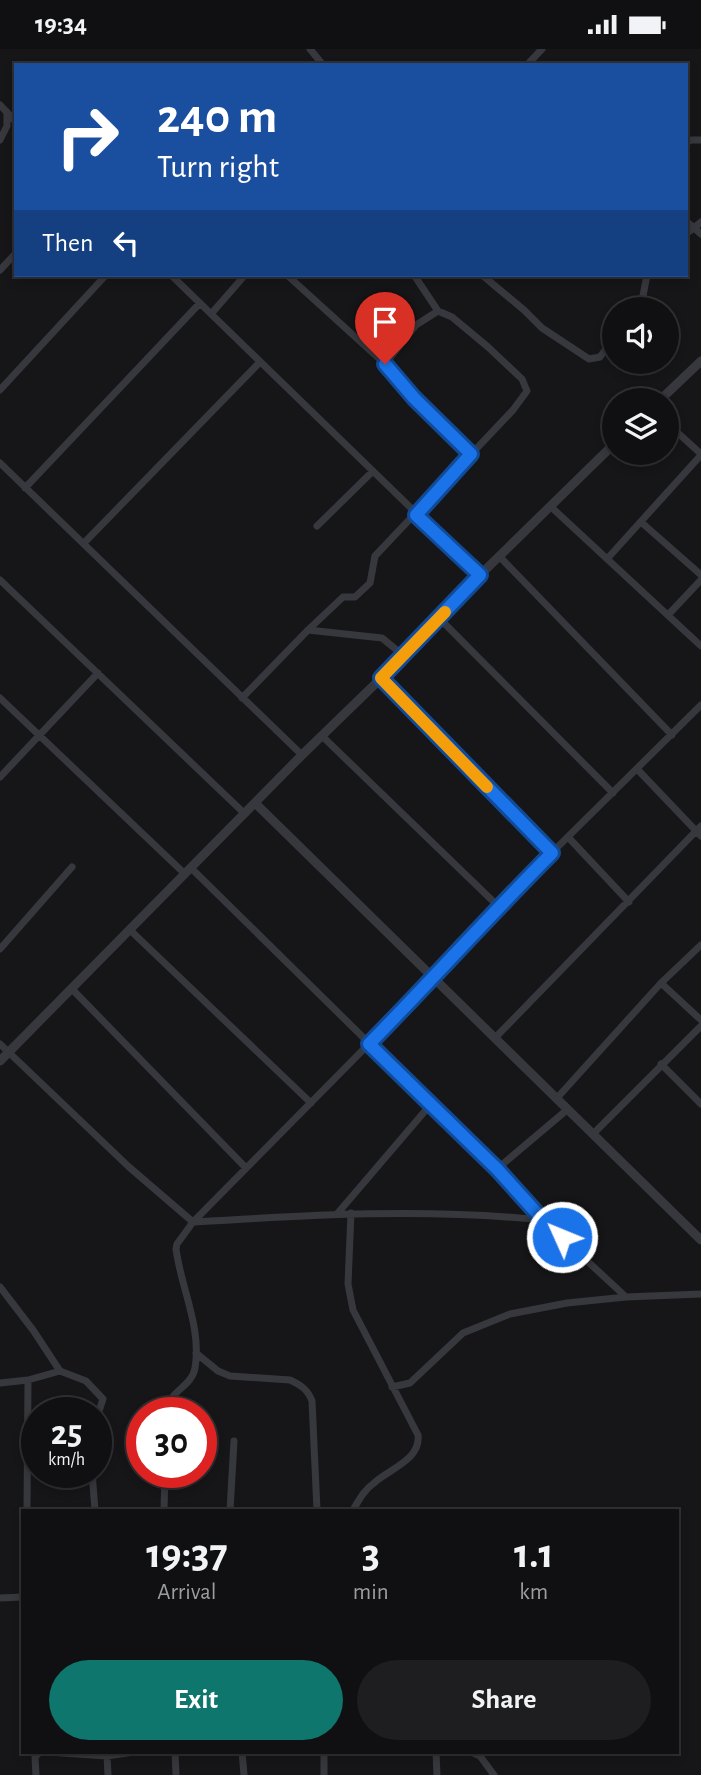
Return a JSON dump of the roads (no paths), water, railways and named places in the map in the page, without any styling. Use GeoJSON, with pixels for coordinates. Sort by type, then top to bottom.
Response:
{"type":"FeatureCollection","features":[{"type":"Feature","properties":{"kind":"street"},"geometry":{"type":"LineString","coordinates":[[310,49],[321,63]]}},
{"type":"Feature","properties":{"kind":"street"},"geometry":{"type":"LineString","coordinates":[[529,63],[542,49]]}},
{"type":"Feature","properties":{"kind":"street"},"geometry":{"type":"LineString","coordinates":[[0,105],[14,120]]}},
{"type":"Feature","properties":{"kind":"street"},"geometry":{"type":"LineString","coordinates":[[0,140],[6,126],[7,112]]}},
{"type":"Feature","properties":{"kind":"street"},"geometry":{"type":"LineString","coordinates":[[0,270],[14,255]]}},
{"type":"Feature","properties":{"kind":"street"},"geometry":{"type":"LineString","coordinates":[[0,390],[104,277]]}},
{"type":"Feature","properties":{"kind":"street"},"geometry":{"type":"LineString","coordinates":[[173,277],[480,575]]}},
{"type":"Feature","properties":{"kind":"street"},"geometry":{"type":"LineString","coordinates":[[211,314],[243,277]]}},
{"type":"Feature","properties":{"kind":"street"},"geometry":{"type":"LineString","coordinates":[[289,277],[385,364],[414,398],[471,454]]}},
{"type":"Feature","properties":{"kind":"street"},"geometry":{"type":"LineString","coordinates":[[242,698],[344,597],[355,597],[370,583],[375,556],[416,515],[527,391],[523,379],[488,347],[452,317],[438,311],[415,277]]}},
{"type":"Feature","properties":{"kind":"street"},"geometry":{"type":"LineString","coordinates":[[484,277],[542,328],[589,359],[602,353]]}},
{"type":"Feature","properties":{"kind":"street"},"geometry":{"type":"LineString","coordinates":[[642,297],[647,277]]}},
{"type":"Feature","properties":{"kind":"street"},"geometry":{"type":"LineString","coordinates":[[25,488],[200,303]]}},
{"type":"Feature","properties":{"kind":"street"},"geometry":{"type":"LineString","coordinates":[[385,364],[416,325],[438,311]]}},
{"type":"Feature","properties":{"kind":"street"},"geometry":{"type":"LineString","coordinates":[[673,388],[701,361]]}},
{"type":"Feature","properties":{"kind":"street"},"geometry":{"type":"LineString","coordinates":[[84,543],[260,362]]}},
{"type":"Feature","properties":{"kind":"street"},"geometry":{"type":"LineString","coordinates":[[607,559],[701,455],[679,434]]}},
{"type":"Feature","properties":{"kind":"street"},"geometry":{"type":"LineString","coordinates":[[0,1061],[302,755],[404,656],[480,575],[602,456]]}},
{"type":"Feature","properties":{"kind":"street"},"geometry":{"type":"LineString","coordinates":[[0,463],[302,755]]}},
{"type":"Feature","properties":{"kind":"street"},"geometry":{"type":"LineString","coordinates":[[317,526],[372,472]]}},
{"type":"Feature","properties":{"kind":"street"},"geometry":{"type":"LineString","coordinates":[[550,506],[701,646]]}},
{"type":"Feature","properties":{"kind":"street"},"geometry":{"type":"LineString","coordinates":[[641,522],[701,577],[668,615]]}},
{"type":"Feature","properties":{"kind":"street"},"geometry":{"type":"LineString","coordinates":[[499,556],[672,735]]}},
{"type":"Feature","properties":{"kind":"street"},"geometry":{"type":"LineString","coordinates":[[0,580],[245,814]]}},
{"type":"Feature","properties":{"kind":"street"},"geometry":{"type":"LineString","coordinates":[[439,618],[613,793]]}},
{"type":"Feature","properties":{"kind":"street"},"geometry":{"type":"LineString","coordinates":[[309,629],[382,638],[404,656]]}},
{"type":"Feature","properties":{"kind":"street"},"geometry":{"type":"LineString","coordinates":[[0,777],[98,673]]}},
{"type":"Feature","properties":{"kind":"street"},"geometry":{"type":"LineString","coordinates":[[381,678],[552,853]]}},
{"type":"Feature","properties":{"kind":"street"},"geometry":{"type":"LineString","coordinates":[[0,698],[188,871],[369,1044],[497,1169],[543,1220],[626,1297]]}},
{"type":"Feature","properties":{"kind":"street"},"geometry":{"type":"LineString","coordinates":[[171,1397],[193,1375],[196,1353],[194,1327],[176,1249],[193,1222],[434,978],[498,907],[701,705]]}},
{"type":"Feature","properties":{"kind":"street"},"geometry":{"type":"LineString","coordinates":[[322,736],[498,907]]}},
{"type":"Feature","properties":{"kind":"street"},"geometry":{"type":"LineString","coordinates":[[495,1038],[699,831],[638,770]]}},
{"type":"Feature","properties":{"kind":"street"},"geometry":{"type":"LineString","coordinates":[[255,803],[701,1240]]}},
{"type":"Feature","properties":{"kind":"street"},"geometry":{"type":"LineString","coordinates":[[568,837],[629,902]]}},
{"type":"Feature","properties":{"kind":"street"},"geometry":{"type":"LineString","coordinates":[[0,949],[72,867]]}},
{"type":"Feature","properties":{"kind":"street"},"geometry":{"type":"LineString","coordinates":[[130,929],[311,1103]]}},
{"type":"Feature","properties":{"kind":"street"},"geometry":{"type":"LineString","coordinates":[[557,1098],[662,983],[701,945]]}},
{"type":"Feature","properties":{"kind":"street"},"geometry":{"type":"LineString","coordinates":[[662,983],[701,1020]]}},
{"type":"Feature","properties":{"kind":"street"},"geometry":{"type":"LineString","coordinates":[[71,988],[246,1168]]}},
{"type":"Feature","properties":{"kind":"street"},"geometry":{"type":"LineString","coordinates":[[593,1134],[701,1026]]}},
{"type":"Feature","properties":{"kind":"street"},"geometry":{"type":"LineString","coordinates":[[0,1044],[129,1167],[193,1222],[351,1213],[487,1214],[543,1220]]}},
{"type":"Feature","properties":{"kind":"street"},"geometry":{"type":"LineString","coordinates":[[661,1064],[701,1104]]}},
{"type":"Feature","properties":{"kind":"street"},"geometry":{"type":"LineString","coordinates":[[337,1214],[430,1104]]}},
{"type":"Feature","properties":{"kind":"street"},"geometry":{"type":"LineString","coordinates":[[497,1169],[568,1109]]}},
{"type":"Feature","properties":{"kind":"street"},"geometry":{"type":"LineString","coordinates":[[351,1213],[348,1284],[353,1310],[418,1435],[419,1444],[414,1453],[396,1469],[374,1482],[354,1509]]}},
{"type":"Feature","properties":{"kind":"street"},"geometry":{"type":"LineString","coordinates":[[0,1287],[60,1371],[86,1381],[101,1397]]}},
{"type":"Feature","properties":{"kind":"street"},"geometry":{"type":"LineString","coordinates":[[392,1387],[410,1383],[463,1333],[510,1314],[568,1303],[701,1294]]}},
{"type":"Feature","properties":{"kind":"street"},"geometry":{"type":"LineString","coordinates":[[196,1353],[218,1371],[230,1376],[290,1380],[309,1393],[312,1401],[317,1509]]}},
{"type":"Feature","properties":{"kind":"street"},"geometry":{"type":"LineString","coordinates":[[0,1383],[28,1380],[60,1371]]}},
{"type":"Feature","properties":{"kind":"street"},"geometry":{"type":"LineString","coordinates":[[27,1509],[28,1380]]}},
{"type":"Feature","properties":{"kind":"street"},"geometry":{"type":"LineString","coordinates":[[230,1509],[234,1441]]}},
{"type":"Feature","properties":{"kind":"street"},"geometry":{"type":"LineString","coordinates":[[93,1488],[95,1509]]}},
{"type":"Feature","properties":{"kind":"street"},"geometry":{"type":"LineString","coordinates":[[164,1509],[165,1488]]}},
{"type":"Feature","properties":{"kind":"street"},"geometry":{"type":"LineString","coordinates":[[0,1598],[21,1597]]}},
{"type":"Feature","properties":{"kind":"street"},"geometry":{"type":"LineString","coordinates":[[36,1775],[35,1757],[38,1754]]}},
{"type":"Feature","properties":{"kind":"street"},"geometry":{"type":"LineString","coordinates":[[77,1754],[128,1754]]}},
{"type":"Feature","properties":{"kind":"street"},"geometry":{"type":"LineString","coordinates":[[175,1754],[176,1775]]}},
{"type":"Feature","properties":{"kind":"street"},"geometry":{"type":"LineString","coordinates":[[242,1754],[244,1775]]}},
{"type":"Feature","properties":{"kind":"street"},"geometry":{"type":"LineString","coordinates":[[324,1754],[324,1775]]}},
{"type":"Feature","properties":{"kind":"street"},"geometry":{"type":"LineString","coordinates":[[436,1754],[437,1775]]}},
{"type":"Feature","properties":{"kind":"street"},"geometry":{"type":"LineString","coordinates":[[476,1754],[494,1775]]}},
{"type":"Feature","properties":{"kind":"street"},"geometry":{"type":"LineString","coordinates":[[107,1756],[108,1775]]}}]}
